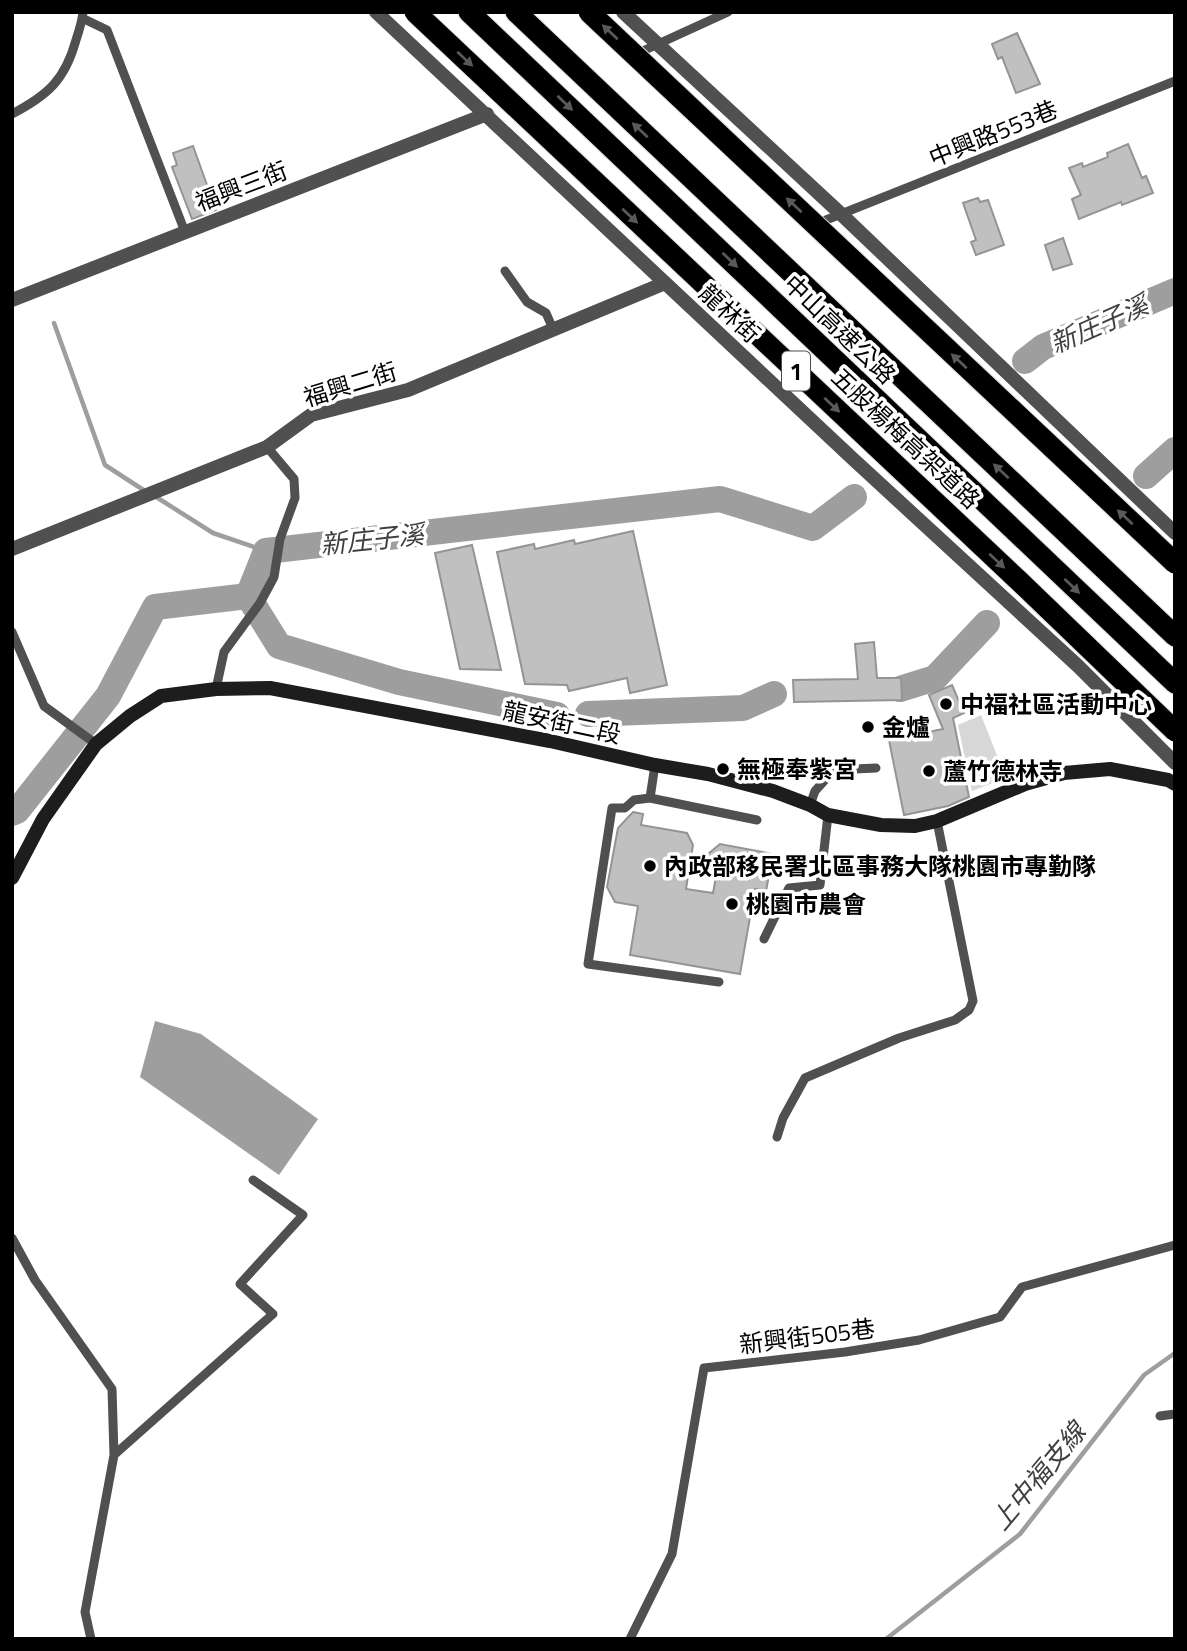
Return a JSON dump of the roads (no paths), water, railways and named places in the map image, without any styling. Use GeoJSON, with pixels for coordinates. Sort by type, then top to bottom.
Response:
{"type":"FeatureCollection","features":[{"type":"Feature","properties":{"kind":"highway","name":"五股楊梅高架道路"},"geometry":{"type":"LineString","coordinates":[[415,12],[1175,731]]}},
{"type":"Feature","properties":{"kind":"highway"},"geometry":{"type":"LineString","coordinates":[[456,12],[516,56]]}},
{"type":"Feature","properties":{"kind":"highway","name":"中山高速公路"},"geometry":{"type":"LineString","coordinates":[[469,12],[1175,683]]}},
{"type":"Feature","properties":{"kind":"highway","name":"中山高速公路"},"geometry":{"type":"LineString","coordinates":[[518,12],[1175,636]]}},
{"type":"Feature","properties":{"kind":"highway"},"geometry":{"type":"LineString","coordinates":[[589,12],[1175,563]]}},
{"type":"Feature","properties":{"kind":"street","name":"龍林街"},"geometry":{"type":"LineString","coordinates":[[376,12],[1049,639],[1175,763]]}},
{"type":"Feature","properties":{"kind":"street"},"geometry":{"type":"LineString","coordinates":[[623,12],[841,214],[1172,531]]}},
{"type":"Feature","properties":{"kind":"street","name":"福興三街"},"geometry":{"type":"LineString","coordinates":[[12,300],[487,114]]}},
{"type":"Feature","properties":{"kind":"street","name":"福興二街"},"geometry":{"type":"LineString","coordinates":[[12,549],[267,447],[311,415],[408,390],[665,283]]}},
{"type":"Feature","properties":{"kind":"street","name":"龍安街二段"},"geometry":{"type":"LineString","coordinates":[[12,878],[43,819],[92,741],[161,696],[216,689],[270,688],[550,741],[708,774],[774,791],[828,815],[881,825],[915,826],[937,821],[1025,784],[1064,773],[1110,769],[1168,780],[1175,784]]}},
{"type":"Feature","properties":{"kind":"lane"},"geometry":{"type":"LineString","coordinates":[[631,56],[704,17],[728,12]]}},
{"type":"Feature","properties":{"kind":"lane"},"geometry":{"type":"LineString","coordinates":[[12,114],[39,99],[60,79],[71,60],[83,15],[107,30],[185,232]]}},
{"type":"Feature","properties":{"kind":"lane","name":"中興路553巷"},"geometry":{"type":"LineString","coordinates":[[826,220],[1175,81]]}},
{"type":"Feature","properties":{"kind":"lane"},"geometry":{"type":"LineString","coordinates":[[505,271],[527,302],[546,313],[553,329]]}},
{"type":"Feature","properties":{"kind":"lane"},"geometry":{"type":"LineString","coordinates":[[216,689],[224,652],[246,624],[274,578],[280,539],[295,498],[294,479],[267,447]]}},
{"type":"Feature","properties":{"kind":"lane"},"geometry":{"type":"LineString","coordinates":[[12,632],[44,706],[92,741]]}},
{"type":"Feature","properties":{"kind":"lane"},"geometry":{"type":"LineString","coordinates":[[650,798],[655,765]]}},
{"type":"Feature","properties":{"kind":"lane"},"geometry":{"type":"LineString","coordinates":[[810,805],[815,791],[834,770],[876,768]]}},
{"type":"Feature","properties":{"kind":"lane"},"geometry":{"type":"LineString","coordinates":[[719,982],[588,964],[611,808],[625,808],[634,800],[650,798],[758,820]]}},
{"type":"Feature","properties":{"kind":"lane"},"geometry":{"type":"LineString","coordinates":[[764,939],[789,888],[820,885],[828,815]]}},
{"type":"Feature","properties":{"kind":"lane"},"geometry":{"type":"LineString","coordinates":[[776,1137],[805,1078],[899,1038],[955,1020],[969,1010],[973,1001],[937,821]]}},
{"type":"Feature","properties":{"kind":"lane"},"geometry":{"type":"LineString","coordinates":[[114,1455],[273,1314],[240,1284],[303,1215],[253,1180]]}},
{"type":"Feature","properties":{"kind":"lane"},"geometry":{"type":"LineString","coordinates":[[12,1238],[35,1280],[112,1389],[114,1455],[85,1612],[91,1639]]}},
{"type":"Feature","properties":{"kind":"lane","name":"新興街505巷"},"geometry":{"type":"LineString","coordinates":[[629,1639],[672,1554],[704,1368],[845,1352],[919,1340],[1000,1317],[1022,1287],[1175,1245]]}},
{"type":"Feature","properties":{"kind":"lane"},"geometry":{"type":"LineString","coordinates":[[1160,1416],[1175,1414]]}},
{"type":"Feature","properties":{"kind":"waterway","name":"新庄子溪"},"geometry":{"type":"LineString","coordinates":[[1025,361],[1043,347],[1175,291]]}},
{"type":"Feature","properties":{"kind":"waterway"},"geometry":{"type":"LineString","coordinates":[[54,323],[105,465],[145,491]]}},
{"type":"Feature","properties":{"kind":"waterway"},"geometry":{"type":"LineString","coordinates":[[1146,476],[1175,450]]}},
{"type":"Feature","properties":{"kind":"waterway"},"geometry":{"type":"LineString","coordinates":[[153,495],[213,533],[266,551]]}},
{"type":"Feature","properties":{"kind":"waterway","name":"新庄子溪"},"geometry":{"type":"LineString","coordinates":[[12,813],[17,811],[108,696],[155,607],[248,596],[266,551],[720,499],[813,528],[854,497]]}},
{"type":"Feature","properties":{"kind":"waterway"},"geometry":{"type":"LineString","coordinates":[[248,596],[279,646],[399,682],[557,715]]}},
{"type":"Feature","properties":{"kind":"waterway"},"geometry":{"type":"LineString","coordinates":[[900,689],[935,678],[987,623]]}},
{"type":"Feature","properties":{"kind":"waterway"},"geometry":{"type":"LineString","coordinates":[[588,714],[743,708],[774,694]]}},
{"type":"Feature","properties":{"kind":"waterway","name":"上中福支線"},"geometry":{"type":"LineString","coordinates":[[886,1639],[1020,1534],[1144,1375],[1175,1353]]}},
{"type":"Feature","properties":{"kind":"place","name":"中福社區活動中心"},"geometry":{"type":"Point","coordinates":[946,704]}},
{"type":"Feature","properties":{"kind":"place","name":"金爐"},"geometry":{"type":"Point","coordinates":[868,727]}},
{"type":"Feature","properties":{"kind":"place","name":"無極奉紫宮"},"geometry":{"type":"Point","coordinates":[723,769]}},
{"type":"Feature","properties":{"kind":"place","name":"蘆竹德林寺"},"geometry":{"type":"Point","coordinates":[929,771]}},
{"type":"Feature","properties":{"kind":"place","name":"內政部移民署北區事務大隊桃園市專勤隊"},"geometry":{"type":"Point","coordinates":[650,866]}},
{"type":"Feature","properties":{"kind":"place","name":"桃園市農會"},"geometry":{"type":"Point","coordinates":[732,904]}}]}
